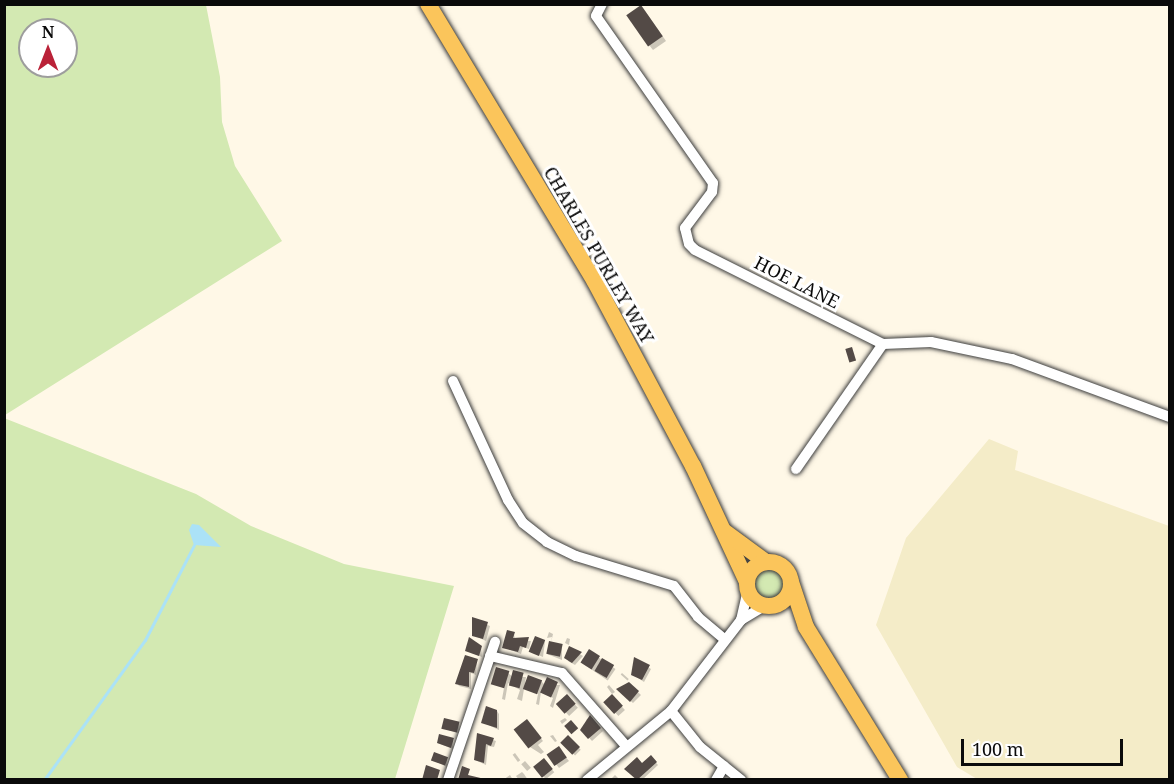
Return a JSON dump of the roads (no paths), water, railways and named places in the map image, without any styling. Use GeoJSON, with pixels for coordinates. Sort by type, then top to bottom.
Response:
{"type":"FeatureCollection","features":[{"type":"Feature","properties":{"kind":"main road","name":"CHARLES PURLEY WAY"},"geometry":{"type":"LineString","coordinates":[[428,4],[595,282],[693,466],[748,586]]}},
{"type":"Feature","properties":{"kind":"main road","name":"CHARLES PURLEY WAY"},"geometry":{"type":"LineString","coordinates":[[724,532],[766,562]]}},
{"type":"Feature","properties":{"kind":"main road"},"geometry":{"type":"LineString","coordinates":[[806,627],[771,604],[755,600],[748,586],[753,569],[766,562],[786,569],[806,627],[900,780]]}},
{"type":"Feature","properties":{"kind":"main road"},"geometry":{"type":"LineString","coordinates":[[771,604],[788,595],[791,582]]}},
{"type":"Feature","properties":{"kind":"street","name":"HOE LANE"},"geometry":{"type":"LineString","coordinates":[[602,4],[596,16],[713,183],[712,192],[688,219],[685,236],[688,244],[883,344],[932,342],[1012,359],[1170,417]]}},
{"type":"Feature","properties":{"kind":"street"},"geometry":{"type":"LineString","coordinates":[[796,469],[883,344]]}},
{"type":"Feature","properties":{"kind":"street"},"geometry":{"type":"LineString","coordinates":[[453,381],[508,500],[523,523],[547,542],[576,556],[674,586],[698,617],[725,640]]}},
{"type":"Feature","properties":{"kind":"street"},"geometry":{"type":"LineString","coordinates":[[741,620],[748,586]]}},
{"type":"Feature","properties":{"kind":"street"},"geometry":{"type":"LineString","coordinates":[[587,780],[671,711],[741,620],[771,604]]}},
{"type":"Feature","properties":{"kind":"street"},"geometry":{"type":"LineString","coordinates":[[448,780],[495,642]]}},
{"type":"Feature","properties":{"kind":"street"},"geometry":{"type":"LineString","coordinates":[[490,656],[562,673],[627,747]]}},
{"type":"Feature","properties":{"kind":"street"},"geometry":{"type":"LineString","coordinates":[[671,711],[700,747],[741,780]]}},
{"type":"Feature","properties":{"kind":"street"},"geometry":{"type":"LineString","coordinates":[[716,780],[724,766]]}},
{"type":"Feature","properties":{"kind":"water"},"geometry":{"type":"Polygon","coordinates":[[[192,524],[199,525],[221,547],[194,545],[189,530],[192,524]]]}},
{"type":"Feature","properties":{"kind":"waterway"},"geometry":{"type":"LineString","coordinates":[[44,780],[145,640],[194,545]]}}]}
